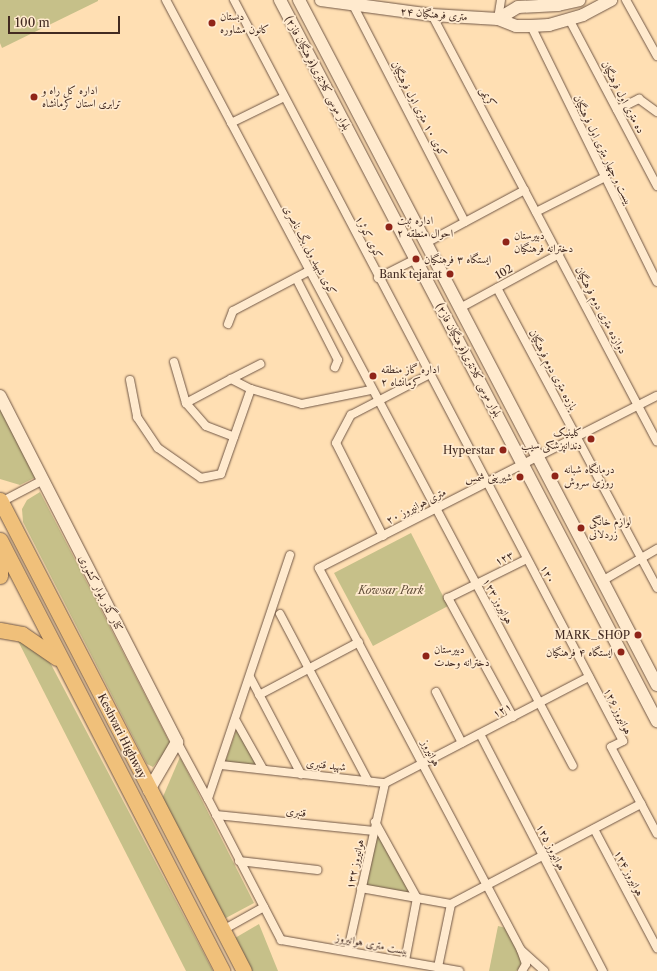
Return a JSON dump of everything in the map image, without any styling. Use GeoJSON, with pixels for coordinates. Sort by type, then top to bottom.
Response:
{"type":"FeatureCollection","features":[{"type":"Feature","properties":{"kind":"highway","name":"Keshvari Highway"},"geometry":{"type":"LineString","coordinates":[[0,501],[244,971]]}},
{"type":"Feature","properties":{"kind":"highway","name":"Keshvari Highway"},"geometry":{"type":"LineString","coordinates":[[0,540],[222,971]]}},
{"type":"Feature","properties":{"kind":"highway"},"geometry":{"type":"LineString","coordinates":[[0,550],[0,576]]}},
{"type":"Feature","properties":{"kind":"highway"},"geometry":{"type":"LineString","coordinates":[[13,567],[20,572],[26,571],[32,561]]}},
{"type":"Feature","properties":{"kind":"highway"},"geometry":{"type":"LineString","coordinates":[[41,621],[45,610],[51,608],[58,612]]}},
{"type":"Feature","properties":{"kind":"highway"},"geometry":{"type":"LineString","coordinates":[[0,630],[22,634],[41,645],[57,658],[67,671]]}},
{"type":"Feature","properties":{"kind":"main road","name":"بلوار موسی کلانتری(فرهنگیان فاز۲)"},"geometry":{"type":"LineString","coordinates":[[280,0],[657,721]]}},
{"type":"Feature","properties":{"kind":"main road","name":"بلوار موسی کلانتری(فرهنگیان فاز۲)"},"geometry":{"type":"LineString","coordinates":[[299,0],[657,685]]}},
{"type":"Feature","properties":{"kind":"main road","name":"۲۴ متری فرهنگیان"},"geometry":{"type":"LineString","coordinates":[[321,0],[432,15],[498,19],[516,26],[548,25],[569,19],[611,0]]}},
{"type":"Feature","properties":{"kind":"main road"},"geometry":{"type":"LineString","coordinates":[[498,19],[518,7],[558,5],[579,0]]}},
{"type":"Feature","properties":{"kind":"main road","name":"کنار گذر بلوار کشوری"},"geometry":{"type":"LineString","coordinates":[[0,396],[177,742]]}},
{"type":"Feature","properties":{"kind":"main road"},"geometry":{"type":"LineString","coordinates":[[150,790],[177,742]]}},
{"type":"Feature","properties":{"kind":"street","name":"کوی شهید ولی بگ ناصری"},"geometry":{"type":"LineString","coordinates":[[166,0],[435,509]]}},
{"type":"Feature","properties":{"kind":"street","name":"کوی کوثر۱"},"geometry":{"type":"LineString","coordinates":[[234,0],[378,278],[487,482]]}},
{"type":"Feature","properties":{"kind":"street"},"geometry":{"type":"LineString","coordinates":[[498,19],[501,0]]}},
{"type":"Feature","properties":{"kind":"street"},"geometry":{"type":"LineString","coordinates":[[626,0],[657,56]]}},
{"type":"Feature","properties":{"kind":"street","name":"کوی ۱۰ متری اول فرهنگیان"},"geometry":{"type":"LineString","coordinates":[[353,5],[466,222]]}},
{"type":"Feature","properties":{"kind":"street","name":"کریمی"},"geometry":{"type":"LineString","coordinates":[[432,15],[525,190]]}},
{"type":"Feature","properties":{"kind":"street","name":"ده متری اول فرهنگیان"},"geometry":{"type":"LineString","coordinates":[[569,19],[657,186]]}},
{"type":"Feature","properties":{"kind":"street","name":"بیست و چهار متری اول فرهنگیان"},"geometry":{"type":"LineString","coordinates":[[531,26],[603,178],[657,282]]}},
{"type":"Feature","properties":{"kind":"street"},"geometry":{"type":"LineString","coordinates":[[231,123],[284,97]]}},
{"type":"Feature","properties":{"kind":"street"},"geometry":{"type":"LineString","coordinates":[[617,110],[639,98],[657,112]]}},
{"type":"Feature","properties":{"kind":"street"},"geometry":{"type":"LineString","coordinates":[[536,212],[603,178]]}},
{"type":"Feature","properties":{"kind":"street"},"geometry":{"type":"LineString","coordinates":[[426,243],[525,190]]}},
{"type":"Feature","properties":{"kind":"street","name":"دوازده متری دوم فرهنگیان"},"geometry":{"type":"LineString","coordinates":[[525,190],[657,440]]}},
{"type":"Feature","properties":{"kind":"street","name":"102"},"geometry":{"type":"LineString","coordinates":[[460,308],[559,254]]}},
{"type":"Feature","properties":{"kind":"street"},"geometry":{"type":"LineString","coordinates":[[378,278],[416,259]]}},
{"type":"Feature","properties":{"kind":"street"},"geometry":{"type":"LineString","coordinates":[[228,324],[233,311],[309,271]]}},
{"type":"Feature","properties":{"kind":"street"},"geometry":{"type":"LineString","coordinates":[[296,278],[338,360],[335,367]]}},
{"type":"Feature","properties":{"kind":"street","name":"یازده متری دوم فرهنگیان"},"geometry":{"type":"LineString","coordinates":[[497,288],[657,588]]}},
{"type":"Feature","properties":{"kind":"street"},"geometry":{"type":"LineString","coordinates":[[174,362],[186,402],[206,426],[234,437]]}},
{"type":"Feature","properties":{"kind":"street"},"geometry":{"type":"LineString","coordinates":[[186,402],[260,364]]}},
{"type":"Feature","properties":{"kind":"street"},"geometry":{"type":"LineString","coordinates":[[383,536],[336,443],[351,416],[430,374]]}},
{"type":"Feature","properties":{"kind":"street"},"geometry":{"type":"LineString","coordinates":[[231,379],[251,389],[302,404],[371,390]]}},
{"type":"Feature","properties":{"kind":"street"},"geometry":{"type":"LineString","coordinates":[[130,380],[137,417],[158,448],[201,478],[221,474],[251,389]]}},
{"type":"Feature","properties":{"kind":"street","name":"۲۰ متری هوانیروز"},"geometry":{"type":"LineString","coordinates":[[319,568],[657,396]]}},
{"type":"Feature","properties":{"kind":"street"},"geometry":{"type":"LineString","coordinates":[[0,501],[43,480]]}},
{"type":"Feature","properties":{"kind":"street","name":"۱۲۰"},"geometry":{"type":"LineString","coordinates":[[487,482],[589,677]]}},
{"type":"Feature","properties":{"kind":"street","name":"۱۲۳ هوانیروز"},"geometry":{"type":"LineString","coordinates":[[435,509],[540,702],[573,766]]}},
{"type":"Feature","properties":{"kind":"street"},"geometry":{"type":"LineString","coordinates":[[602,581],[657,549]]}},
{"type":"Feature","properties":{"kind":"street"},"geometry":{"type":"LineString","coordinates":[[208,799],[236,721],[290,555]]}},
{"type":"Feature","properties":{"kind":"street","name":"۱۲۳"},"geometry":{"type":"LineString","coordinates":[[513,717],[448,598],[527,559]]}},
{"type":"Feature","properties":{"kind":"street","name":"هوانیروز"},"geometry":{"type":"LineString","coordinates":[[319,568],[424,762],[521,950]]}},
{"type":"Feature","properties":{"kind":"street"},"geometry":{"type":"LineString","coordinates":[[280,614],[368,781]]}},
{"type":"Feature","properties":{"kind":"street"},"geometry":{"type":"LineString","coordinates":[[259,695],[360,642]]}},
{"type":"Feature","properties":{"kind":"street"},"geometry":{"type":"LineString","coordinates":[[250,677],[301,774]]}},
{"type":"Feature","properties":{"kind":"street","name":"۱۲۱"},"geometry":{"type":"LineString","coordinates":[[424,762],[589,677]]}},
{"type":"Feature","properties":{"kind":"street","name":"هوانیروز ۱۲۶"},"geometry":{"type":"LineString","coordinates":[[589,677],[623,741],[611,747],[657,834]]}},
{"type":"Feature","properties":{"kind":"street"},"geometry":{"type":"LineString","coordinates":[[436,692],[462,743]]}},
{"type":"Feature","properties":{"kind":"street"},"geometry":{"type":"LineString","coordinates":[[236,721],[263,769]]}},
{"type":"Feature","properties":{"kind":"street","name":"هوانیروز ۱۲۵"},"geometry":{"type":"LineString","coordinates":[[480,734],[603,971]]}},
{"type":"Feature","properties":{"kind":"street"},"geometry":{"type":"LineString","coordinates":[[177,742],[264,907],[223,930]]}},
{"type":"Feature","properties":{"kind":"street"},"geometry":{"type":"LineString","coordinates":[[385,783],[424,762]]}},
{"type":"Feature","properties":{"kind":"street","name":"شهید قنبری"},"geometry":{"type":"LineString","coordinates":[[221,765],[385,783]]}},
{"type":"Feature","properties":{"kind":"street","name":"هوانیروز ۱۳۲"},"geometry":{"type":"LineString","coordinates":[[348,950],[374,826],[385,783]]}},
{"type":"Feature","properties":{"kind":"street"},"geometry":{"type":"LineString","coordinates":[[361,888],[451,904],[641,804]]}},
{"type":"Feature","properties":{"kind":"street","name":"قنبری"},"geometry":{"type":"LineString","coordinates":[[216,815],[374,826]]}},
{"type":"Feature","properties":{"kind":"street"},"geometry":{"type":"LineString","coordinates":[[374,826],[417,898],[405,961]]}},
{"type":"Feature","properties":{"kind":"street","name":"هوانیروز ۱۲۴"},"geometry":{"type":"LineString","coordinates":[[594,829],[657,948]]}},
{"type":"Feature","properties":{"kind":"street"},"geometry":{"type":"LineString","coordinates":[[239,861],[317,870]]}},
{"type":"Feature","properties":{"kind":"street"},"geometry":{"type":"LineString","coordinates":[[438,967],[451,904]]}},
{"type":"Feature","properties":{"kind":"street","name":"بیست متری هوانیروز"},"geometry":{"type":"LineString","coordinates":[[264,907],[281,940],[348,950],[405,961],[417,968],[438,967],[458,971]]}},
{"type":"Feature","properties":{"kind":"street"},"geometry":{"type":"LineString","coordinates":[[521,950],[526,964],[522,971]]}},
{"type":"Feature","properties":{"kind":"street"},"geometry":{"type":"LineString","coordinates":[[521,950],[544,971]]}},
{"type":"Feature","properties":{"kind":"green space"},"geometry":{"type":"Polygon","coordinates":[[[0,0],[98,1],[2,48],[0,43],[0,0]]]}},
{"type":"Feature","properties":{"kind":"green space"},"geometry":{"type":"Polygon","coordinates":[[[0,402],[38,476],[20,485],[0,479],[0,402]]]}},
{"type":"Feature","properties":{"kind":"green space"},"geometry":{"type":"Polygon","coordinates":[[[40,492],[171,745],[153,767],[147,764],[23,522],[22,509],[27,500],[40,492]]]}},
{"type":"Feature","properties":{"kind":"green space","name":"Kowsar Park"},"geometry":{"type":"Polygon","coordinates":[[[411,533],[448,606],[373,646],[334,573],[411,533]]]}},
{"type":"Feature","properties":{"kind":"green space"},"geometry":{"type":"Polygon","coordinates":[[[17,639],[45,653],[213,971],[186,971],[17,639]]]}},
{"type":"Feature","properties":{"kind":"green space"},"geometry":{"type":"Polygon","coordinates":[[[237,728],[258,766],[225,762],[237,728]]]}},
{"type":"Feature","properties":{"kind":"green space"},"geometry":{"type":"Polygon","coordinates":[[[180,757],[254,903],[224,919],[162,799],[180,757]]]}},
{"type":"Feature","properties":{"kind":"green space"},"geometry":{"type":"Polygon","coordinates":[[[376,829],[412,895],[365,885],[376,829]]]}},
{"type":"Feature","properties":{"kind":"green space"},"geometry":{"type":"Polygon","coordinates":[[[259,924],[278,971],[252,971],[235,938],[259,924]]]}},
{"type":"Feature","properties":{"kind":"green space"},"geometry":{"type":"Polygon","coordinates":[[[498,926],[506,928],[519,951],[522,967],[516,971],[489,971],[498,926]]]}},
{"type":"Feature","properties":{"kind":"place","name":"دبستان کانون مشاوره"},"geometry":{"type":"Point","coordinates":[212,23]}},
{"type":"Feature","properties":{"kind":"place","name":"اداره کل راه و ترابری استان کرمانشاه"},"geometry":{"type":"Point","coordinates":[34,97]}},
{"type":"Feature","properties":{"kind":"place","name":"اداره ثبت احوال منطقه ۲"},"geometry":{"type":"Point","coordinates":[389,227]}},
{"type":"Feature","properties":{"kind":"place","name":"دبیرستان دخترانه فرهنگیان"},"geometry":{"type":"Point","coordinates":[506,242]}},
{"type":"Feature","properties":{"kind":"place","name":"ایستگاه ۳ فرهنگیان"},"geometry":{"type":"Point","coordinates":[416,259]}},
{"type":"Feature","properties":{"kind":"place","name":"Bank tejarat"},"geometry":{"type":"Point","coordinates":[450,274]}},
{"type":"Feature","properties":{"kind":"place","name":"اداره گاز منطقه ۲ کرمانشاه"},"geometry":{"type":"Point","coordinates":[373,376]}},
{"type":"Feature","properties":{"kind":"place","name":"کلینیک دندانپزشکی سیب"},"geometry":{"type":"Point","coordinates":[591,439]}},
{"type":"Feature","properties":{"kind":"place","name":"Hyperstar"},"geometry":{"type":"Point","coordinates":[503,450]}},
{"type":"Feature","properties":{"kind":"place","name":"درمانگاه شبانه روزی سروش"},"geometry":{"type":"Point","coordinates":[555,476]}},
{"type":"Feature","properties":{"kind":"place","name":"شیرینی شمس"},"geometry":{"type":"Point","coordinates":[520,477]}},
{"type":"Feature","properties":{"kind":"place","name":"لوازم خانگی زردلانی"},"geometry":{"type":"Point","coordinates":[581,528]}},
{"type":"Feature","properties":{"kind":"place","name":"MARK_SHOP"},"geometry":{"type":"Point","coordinates":[638,635]}},
{"type":"Feature","properties":{"kind":"place","name":"ایستگاه ۴ فرهنگیان"},"geometry":{"type":"Point","coordinates":[621,652]}},
{"type":"Feature","properties":{"kind":"place","name":"دبیرستان دخترانه وحدت"},"geometry":{"type":"Point","coordinates":[426,656]}}]}
